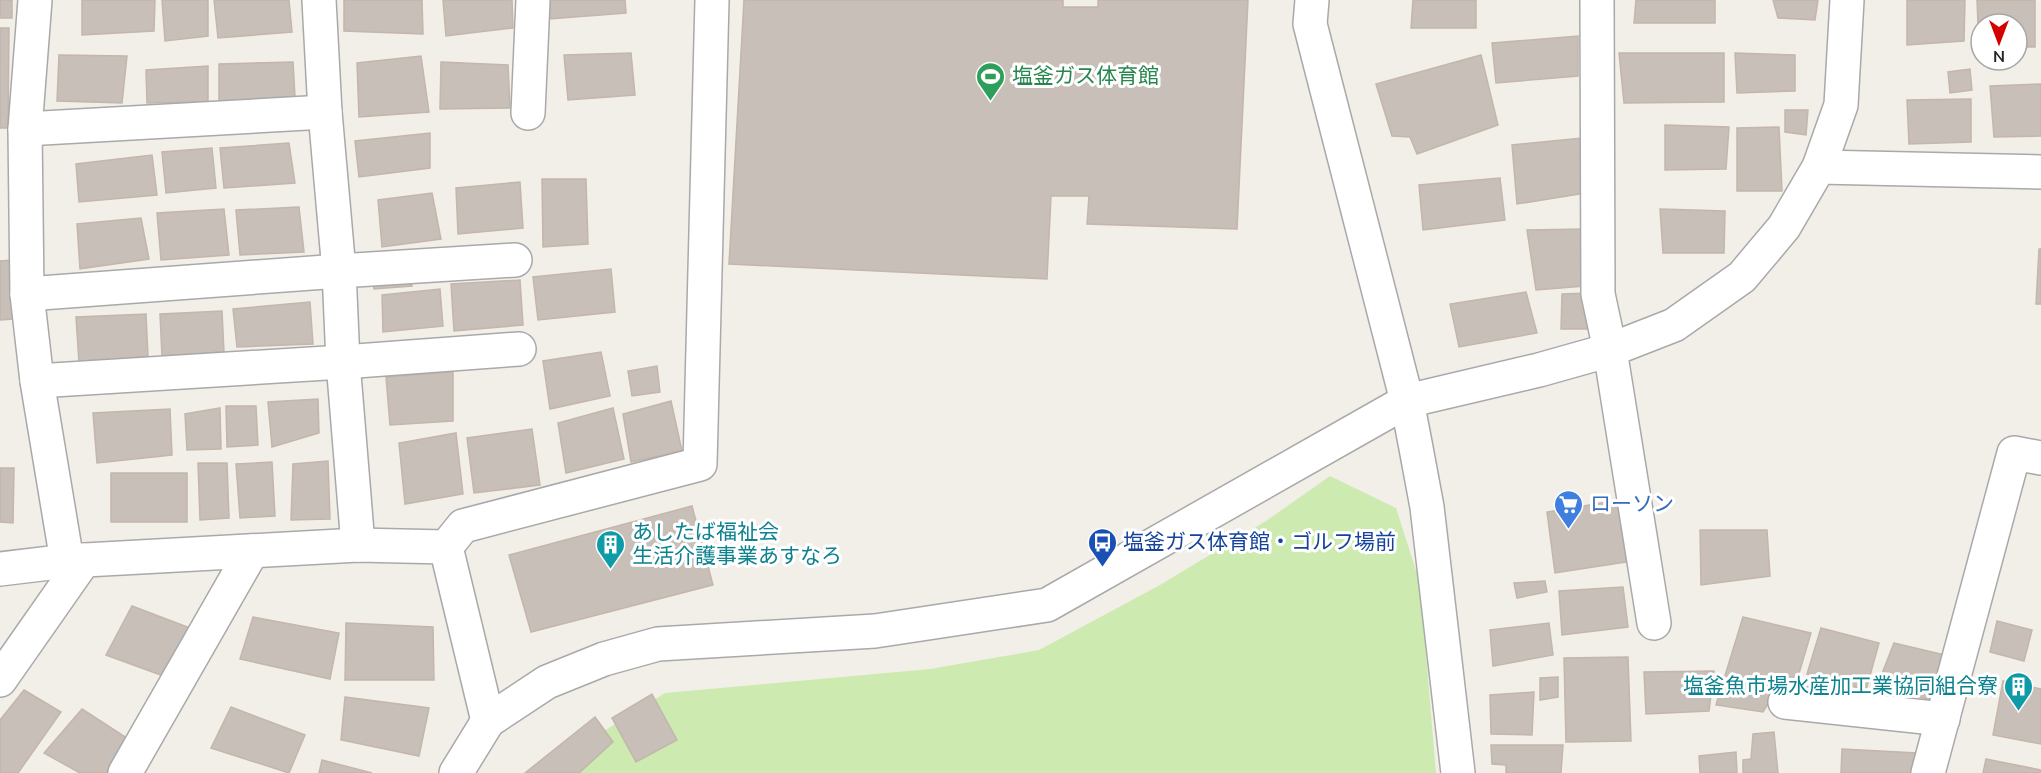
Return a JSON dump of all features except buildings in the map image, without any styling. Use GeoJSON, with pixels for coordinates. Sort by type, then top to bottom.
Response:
{"type":"FeatureCollection","features":[{"type":"Feature","properties":{"kind":"street"},"geometry":{"type":"LineString","coordinates":[[0,680],[76,561],[37,381],[27,294],[25,129],[35,0]]}},
{"type":"Feature","properties":{"kind":"street"},"geometry":{"type":"LineString","coordinates":[[319,0],[325,112],[339,271],[343,362],[358,544]]}},
{"type":"Feature","properties":{"kind":"street"},"geometry":{"type":"LineString","coordinates":[[528,113],[533,0]]}},
{"type":"Feature","properties":{"kind":"street"},"geometry":{"type":"LineString","coordinates":[[446,547],[463,526],[700,464],[712,0]]}},
{"type":"Feature","properties":{"kind":"street"},"geometry":{"type":"LineString","coordinates":[[1312,0],[1310,24],[1407,401],[1427,507],[1458,773]]}},
{"type":"Feature","properties":{"kind":"street"},"geometry":{"type":"LineString","coordinates":[[1597,0],[1598,294],[1610,350],[1654,623]]}},
{"type":"Feature","properties":{"kind":"street"},"geometry":{"type":"LineString","coordinates":[[456,773],[488,721],[547,682],[604,659],[658,644],[875,631],[1047,605],[1407,401],[1539,370],[1610,350],[1674,325],[1742,277],[1784,227],[1819,167],[1842,105],[1847,0]]}},
{"type":"Feature","properties":{"kind":"street"},"geometry":{"type":"LineString","coordinates":[[25,129],[325,112]]}},
{"type":"Feature","properties":{"kind":"street"},"geometry":{"type":"LineString","coordinates":[[1819,167],[2041,172]]}},
{"type":"Feature","properties":{"kind":"street"},"geometry":{"type":"LineString","coordinates":[[27,294],[514,260]]}},
{"type":"Feature","properties":{"kind":"street"},"geometry":{"type":"LineString","coordinates":[[37,381],[519,349]]}},
{"type":"Feature","properties":{"kind":"street"},"geometry":{"type":"LineString","coordinates":[[1928,773],[2014,453],[2041,458]]}},
{"type":"Feature","properties":{"kind":"street"},"geometry":{"type":"LineString","coordinates":[[0,569],[76,561],[358,544],[446,547]]}},
{"type":"Feature","properties":{"kind":"street"},"geometry":{"type":"LineString","coordinates":[[446,547],[488,721]]}},
{"type":"Feature","properties":{"kind":"street"},"geometry":{"type":"LineString","coordinates":[[126,773],[252,551]]}},
{"type":"Feature","properties":{"kind":"street"},"geometry":{"type":"LineString","coordinates":[[1785,702],[1942,719]]}},
{"type":"Feature","properties":{"kind":"green space"},"geometry":{"type":"Polygon","coordinates":[[[1330,476],[1396,508],[1420,583],[1436,773],[546,773],[564,756],[665,693],[930,669],[1039,650],[1160,585],[1266,521],[1330,476]]]}},
{"type":"Feature","properties":{"kind":"place","name":"塩釜ガス体育館"},"geometry":{"type":"Point","coordinates":[991,102]}},
{"type":"Feature","properties":{"kind":"place","name":"ローソン"},"geometry":{"type":"Point","coordinates":[1569,530]}},
{"type":"Feature","properties":{"kind":"place","name":"塩釜ガス体育館・ゴルフ場前"},"geometry":{"type":"Point","coordinates":[1102,568]}},
{"type":"Feature","properties":{"kind":"place","name":"あしたば福祉会 生活介護事業あすなろ"},"geometry":{"type":"Point","coordinates":[611,570]}},
{"type":"Feature","properties":{"kind":"place","name":"塩釜魚市場水産加工業協同組合寮"},"geometry":{"type":"Point","coordinates":[2019,712]}}]}
